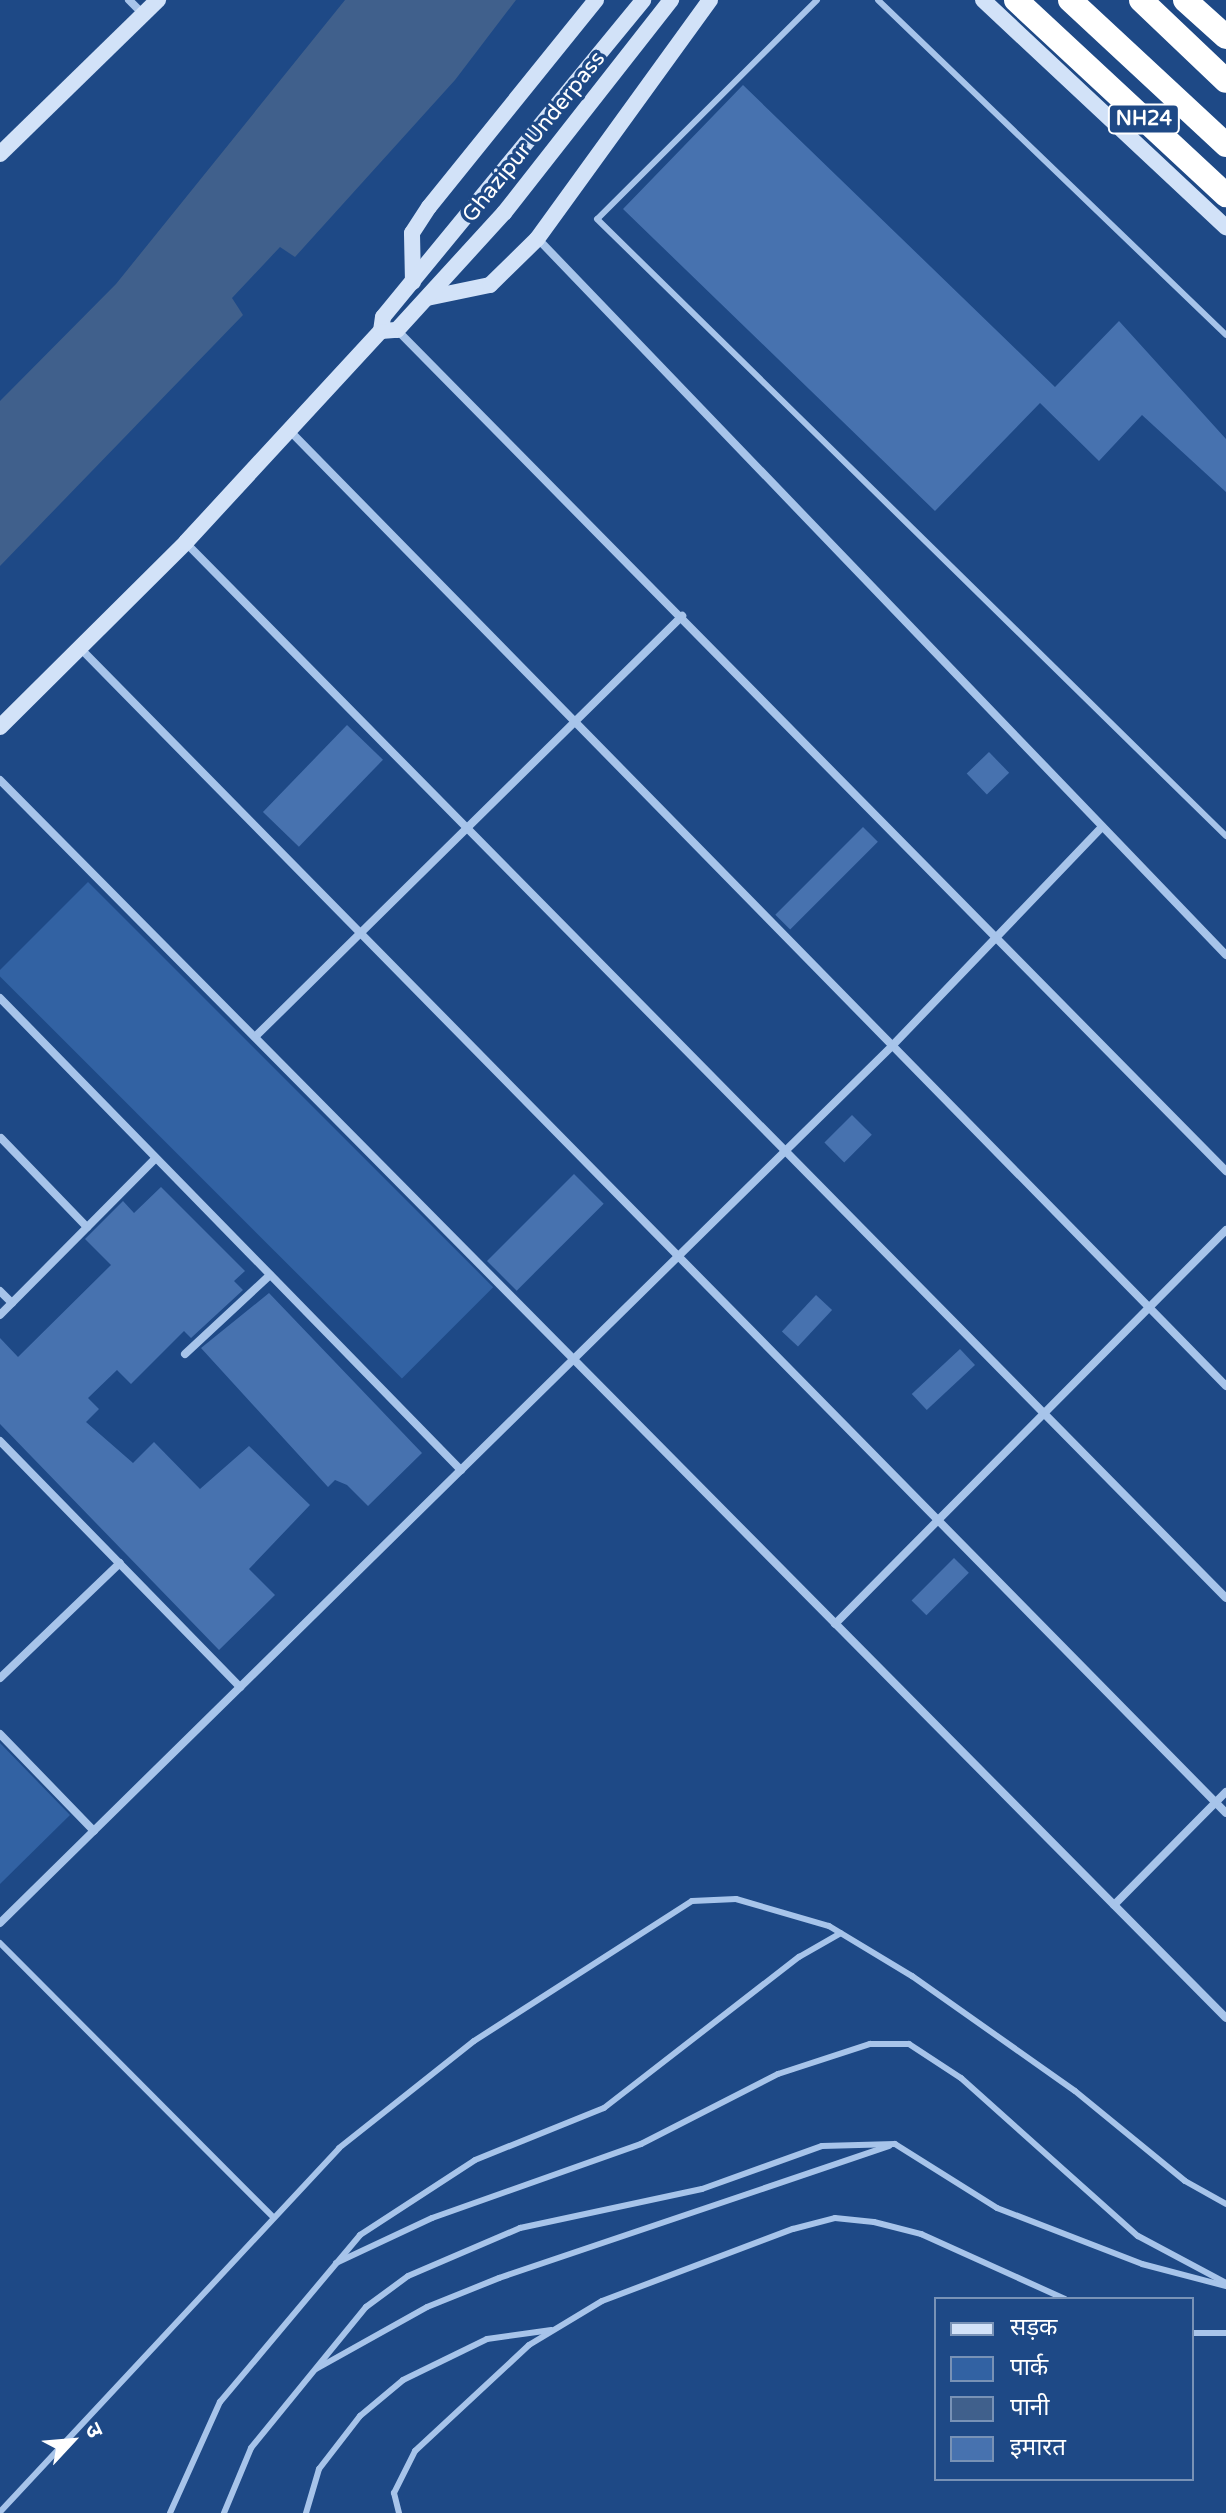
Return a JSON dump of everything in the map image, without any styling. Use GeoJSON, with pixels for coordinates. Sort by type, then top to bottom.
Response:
{"type":"FeatureCollection","features":[{"type":"Feature","properties":{"kind":"highway","name":"NH24"},"geometry":{"type":"LineString","coordinates":[[1016,0],[1226,195]]}},
{"type":"Feature","properties":{"kind":"highway"},"geometry":{"type":"LineString","coordinates":[[1141,0],[1226,81]]}},
{"type":"Feature","properties":{"kind":"highway"},"geometry":{"type":"LineString","coordinates":[[1185,0],[1226,37]]}},
{"type":"Feature","properties":{"kind":"highway"},"geometry":{"type":"LineString","coordinates":[[1078,8],[1226,145]]}},
{"type":"Feature","properties":{"kind":"street"},"geometry":{"type":"LineString","coordinates":[[129,0],[143,14]]}},
{"type":"Feature","properties":{"kind":"street"},"geometry":{"type":"LineString","coordinates":[[2,148],[158,0]]}},
{"type":"Feature","properties":{"kind":"street"},"geometry":{"type":"LineString","coordinates":[[413,282],[412,233],[420,220],[596,0]]}},
{"type":"Feature","properties":{"kind":"street","name":"Ghazipur Underpass"},"geometry":{"type":"LineString","coordinates":[[387,326],[413,282],[643,0]]}},
{"type":"Feature","properties":{"kind":"street","name":"Ghazipur Underpass"},"geometry":{"type":"LineString","coordinates":[[387,326],[427,298],[504,213],[671,0]]}},
{"type":"Feature","properties":{"kind":"street"},"geometry":{"type":"LineString","coordinates":[[427,298],[490,285],[537,239],[710,0]]}},
{"type":"Feature","properties":{"kind":"street"},"geometry":{"type":"LineString","coordinates":[[983,0],[1226,227]]}},
{"type":"Feature","properties":{"kind":"street"},"geometry":{"type":"LineString","coordinates":[[537,239],[1226,955]]}},
{"type":"Feature","properties":{"kind":"street"},"geometry":{"type":"LineString","coordinates":[[0,727],[186,542],[287,428],[387,326],[682,616],[1226,1171]]}},
{"type":"Feature","properties":{"kind":"street"},"geometry":{"type":"LineString","coordinates":[[287,428],[1226,1386]]}},
{"type":"Feature","properties":{"kind":"street"},"geometry":{"type":"LineString","coordinates":[[186,542],[1226,1598]]}},
{"type":"Feature","properties":{"kind":"street"},"geometry":{"type":"LineString","coordinates":[[255,1037],[682,616]]}},
{"type":"Feature","properties":{"kind":"street"},"geometry":{"type":"LineString","coordinates":[[80,648],[1226,1813]]}},
{"type":"Feature","properties":{"kind":"street"},"geometry":{"type":"LineString","coordinates":[[0,780],[1226,2018]]}},
{"type":"Feature","properties":{"kind":"street"},"geometry":{"type":"LineString","coordinates":[[0,1923],[892,1046],[1102,827]]}},
{"type":"Feature","properties":{"kind":"street"},"geometry":{"type":"LineString","coordinates":[[0,998],[461,1470]]}},
{"type":"Feature","properties":{"kind":"street"},"geometry":{"type":"LineString","coordinates":[[1,1138],[87,1227]]}},
{"type":"Feature","properties":{"kind":"street"},"geometry":{"type":"LineString","coordinates":[[0,1315],[156,1158]]}},
{"type":"Feature","properties":{"kind":"street"},"geometry":{"type":"LineString","coordinates":[[835,1624],[1152,1310],[1226,1230]]}},
{"type":"Feature","properties":{"kind":"street"},"geometry":{"type":"LineString","coordinates":[[185,1354],[270,1275]]}},
{"type":"Feature","properties":{"kind":"street"},"geometry":{"type":"LineString","coordinates":[[0,1291],[12,1303]]}},
{"type":"Feature","properties":{"kind":"street"},"geometry":{"type":"LineString","coordinates":[[0,1441],[240,1687]]}},
{"type":"Feature","properties":{"kind":"street"},"geometry":{"type":"LineString","coordinates":[[0,1678],[120,1563]]}},
{"type":"Feature","properties":{"kind":"street"},"geometry":{"type":"LineString","coordinates":[[0,1734],[94,1831]]}},
{"type":"Feature","properties":{"kind":"street"},"geometry":{"type":"LineString","coordinates":[[1114,1905],[1226,1792]]}},
{"type":"Feature","properties":{"kind":"lane"},"geometry":{"type":"LineString","coordinates":[[817,0],[597,219],[1226,836]]}},
{"type":"Feature","properties":{"kind":"lane"},"geometry":{"type":"LineString","coordinates":[[878,0],[1226,335]]}},
{"type":"Feature","properties":{"kind":"lane"},"geometry":{"type":"LineString","coordinates":[[0,2512],[339,2148],[474,2041],[664,1915],[692,1901],[736,1899],[841,1933],[1226,2204]]}},
{"type":"Feature","properties":{"kind":"lane"},"geometry":{"type":"LineString","coordinates":[[170,2513],[220,2402],[336,2263],[406,2199],[475,2160],[604,2108],[799,1957],[841,1933]]}},
{"type":"Feature","properties":{"kind":"lane"},"geometry":{"type":"LineString","coordinates":[[0,1943],[273,2217]]}},
{"type":"Feature","properties":{"kind":"lane"},"geometry":{"type":"LineString","coordinates":[[336,2263],[432,2218],[641,2144],[778,2074],[870,2044],[909,2044],[961,2078],[1138,2236],[1226,2285]]}},
{"type":"Feature","properties":{"kind":"lane"},"geometry":{"type":"LineString","coordinates":[[224,2513],[251,2448],[366,2307],[408,2276],[520,2228],[702,2189],[822,2146],[895,2144],[997,2208],[1142,2264],[1226,2285]]}},
{"type":"Feature","properties":{"kind":"lane"},"geometry":{"type":"LineString","coordinates":[[313,2370],[427,2307],[499,2278],[895,2144]]}},
{"type":"Feature","properties":{"kind":"lane"},"geometry":{"type":"LineString","coordinates":[[399,2513],[394,2493],[415,2451],[555,2329],[602,2301],[718,2253],[835,2218],[921,2234],[1061,2297]]}},
{"type":"Feature","properties":{"kind":"lane"},"geometry":{"type":"LineString","coordinates":[[306,2513],[319,2469],[360,2416],[403,2380],[487,2339],[555,2329]]}},
{"type":"Feature","properties":{"kind":"lane"},"geometry":{"type":"LineString","coordinates":[[1194,2333],[1226,2333]]}},
{"type":"Feature","properties":{"kind":"green space"},"geometry":{"type":"Polygon","coordinates":[[[88,882],[493,1287],[402,1378],[0,976],[0,970],[88,882]]]}},
{"type":"Feature","properties":{"kind":"green space"},"geometry":{"type":"Polygon","coordinates":[[[0,1743],[70,1815],[0,1884],[0,1743]]]}},
{"type":"Feature","properties":{"kind":"water"},"geometry":{"type":"Polygon","coordinates":[[[345,0],[516,0],[455,80],[295,257],[280,247],[232,298],[243,315],[0,566],[0,401],[116,284],[345,0]]]}},
{"type":"Feature","properties":{"kind":"building"},"geometry":{"type":"Polygon","coordinates":[[[743,85],[1055,387],[1119,321],[1226,439],[1226,492],[1142,415],[1099,461],[1040,403],[935,511],[623,209],[743,85]]]}},
{"type":"Feature","properties":{"kind":"building"},"geometry":{"type":"Polygon","coordinates":[[[347,725],[383,760],[299,847],[263,812],[347,725]]]}},
{"type":"Feature","properties":{"kind":"building"},"geometry":{"type":"Polygon","coordinates":[[[989,752],[1009,773],[987,794],[967,774],[989,752]]]}},
{"type":"Feature","properties":{"kind":"building"},"geometry":{"type":"Polygon","coordinates":[[[863,827],[878,842],[790,930],[775,915],[863,827]]]}},
{"type":"Feature","properties":{"kind":"building"},"geometry":{"type":"Polygon","coordinates":[[[852,1115],[872,1135],[844,1162],[824,1143],[852,1115]]]}},
{"type":"Feature","properties":{"kind":"building"},"geometry":{"type":"Polygon","coordinates":[[[574,1174],[604,1204],[517,1291],[487,1261],[574,1174]]]}},
{"type":"Feature","properties":{"kind":"building"},"geometry":{"type":"Polygon","coordinates":[[[161,1187],[245,1271],[234,1281],[243,1290],[191,1338],[184,1331],[131,1384],[117,1370],[88,1398],[99,1409],[86,1422],[133,1463],[154,1442],[200,1489],[249,1446],[310,1505],[249,1569],[275,1595],[219,1650],[0,1424],[0,1338],[18,1357],[111,1265],[85,1239],[123,1201],[134,1213],[161,1187]]]}},
{"type":"Feature","properties":{"kind":"building"},"geometry":{"type":"Polygon","coordinates":[[[269,1293],[422,1453],[368,1506],[347,1485],[335,1480],[328,1487],[201,1348],[269,1293]]]}},
{"type":"Feature","properties":{"kind":"building"},"geometry":{"type":"Polygon","coordinates":[[[816,1295],[832,1310],[798,1347],[782,1332],[816,1295]]]}},
{"type":"Feature","properties":{"kind":"building"},"geometry":{"type":"Polygon","coordinates":[[[960,1349],[975,1365],[927,1410],[912,1394],[960,1349]]]}},
{"type":"Feature","properties":{"kind":"building"},"geometry":{"type":"Polygon","coordinates":[[[954,1558],[969,1573],[926,1615],[912,1600],[954,1558]]]}}]}
